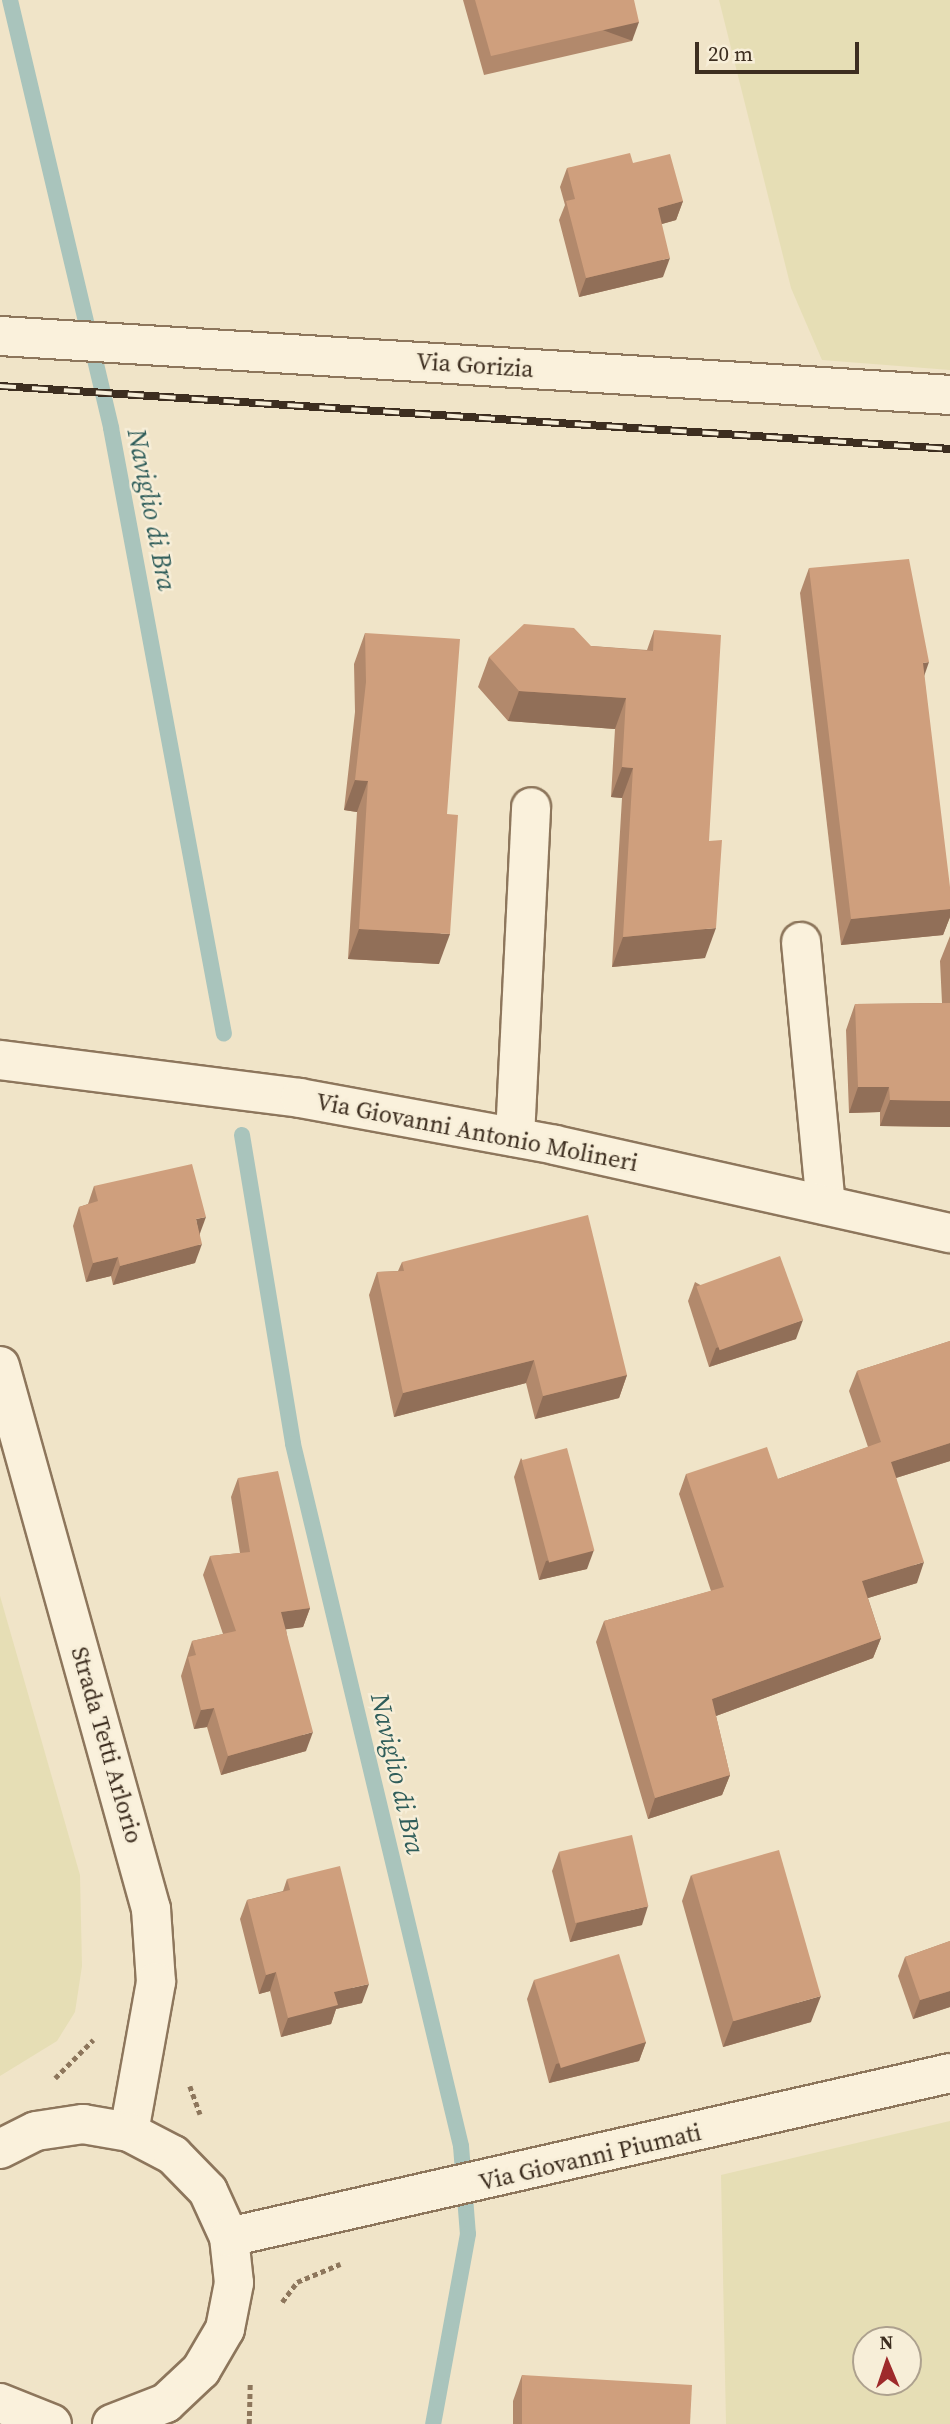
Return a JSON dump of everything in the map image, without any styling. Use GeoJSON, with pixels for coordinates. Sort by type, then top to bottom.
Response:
{"type":"FeatureCollection","features":[{"type":"Feature","properties":{"kind":"street","name":"Via Gorizia"},"geometry":{"type":"LineString","coordinates":[[0,336],[950,395]]}},
{"type":"Feature","properties":{"kind":"street"},"geometry":{"type":"LineString","coordinates":[[515,1137],[531,807]]}},
{"type":"Feature","properties":{"kind":"street"},"geometry":{"type":"LineString","coordinates":[[801,942],[826,1205]]}},
{"type":"Feature","properties":{"kind":"street","name":"Via Giovanni Antonio Molineri"},"geometry":{"type":"LineString","coordinates":[[0,1060],[300,1098],[515,1137],[950,1233]]}},
{"type":"Feature","properties":{"kind":"street","name":"Strada Tetti Arlorio"},"geometry":{"type":"LineString","coordinates":[[0,1366],[150,1909],[156,1983],[129,2132]]}},
{"type":"Feature","properties":{"kind":"street","name":"Via Giovanni Piumati"},"geometry":{"type":"LineString","coordinates":[[229,2237],[433,2193],[950,2073]]}},
{"type":"Feature","properties":{"kind":"street"},"geometry":{"type":"LineString","coordinates":[[0,2149],[36,2131],[83,2124],[129,2132],[182,2164],[208,2191],[229,2237],[234,2283],[225,2329],[201,2370],[171,2413],[112,2424]]}},
{"type":"Feature","properties":{"kind":"street"},"geometry":{"type":"LineString","coordinates":[[0,2403],[52,2424]]}},
{"type":"Feature","properties":{"kind":"path"},"geometry":{"type":"LineString","coordinates":[[51,2081],[69,2069],[96,2033]]}},
{"type":"Feature","properties":{"kind":"shaded area"},"geometry":{"type":"Polygon","coordinates":[[[719,0],[950,0],[950,370],[822,360],[791,288],[719,0]]]}},
{"type":"Feature","properties":{"kind":"shaded area"},"geometry":{"type":"Polygon","coordinates":[[[0,1596],[80,1875],[82,1966],[75,2012],[57,2041],[0,2076],[0,1596]]]}},
{"type":"Feature","properties":{"kind":"shaded area"},"geometry":{"type":"Polygon","coordinates":[[[950,2121],[950,2424],[726,2424],[721,2175],[950,2121]]]}},
{"type":"Feature","properties":{"kind":"building"},"geometry":{"type":"Polygon","coordinates":[[[475,0],[634,0],[639,22],[491,56],[475,0]]]}},
{"type":"Feature","properties":{"kind":"building"},"geometry":{"type":"Polygon","coordinates":[[[630,153],[633,163],[670,154],[683,201],[658,208],[670,258],[586,278],[566,201],[575,199],[567,168],[630,153]]]}},
{"type":"Feature","properties":{"kind":"building"},"geometry":{"type":"Polygon","coordinates":[[[909,559],[929,662],[923,663],[950,887],[950,909],[851,919],[809,568],[909,559]]]}},
{"type":"Feature","properties":{"kind":"building"},"geometry":{"type":"Polygon","coordinates":[[[524,624],[574,628],[591,646],[653,651],[654,630],[721,635],[709,841],[722,840],[716,928],[623,937],[633,768],[622,767],[626,698],[519,691],[489,657],[524,624]]]}},
{"type":"Feature","properties":{"kind":"building"},"geometry":{"type":"Polygon","coordinates":[[[365,633],[460,639],[447,814],[458,815],[450,934],[359,929],[368,781],[355,780],[366,682],[365,633]]]}},
{"type":"Feature","properties":{"kind":"building"},"geometry":{"type":"Polygon","coordinates":[[[950,1003],[950,1101],[890,1100],[889,1087],[858,1087],[855,1004],[950,1003]]]}},
{"type":"Feature","properties":{"kind":"building"},"geometry":{"type":"Polygon","coordinates":[[[192,1164],[206,1217],[196,1219],[202,1244],[120,1266],[118,1257],[93,1263],[79,1207],[98,1201],[94,1186],[192,1164]]]}},
{"type":"Feature","properties":{"kind":"building"},"geometry":{"type":"Polygon","coordinates":[[[588,1215],[627,1375],[543,1396],[534,1360],[403,1393],[377,1272],[404,1271],[402,1262],[588,1215]]]}},
{"type":"Feature","properties":{"kind":"building"},"geometry":{"type":"Polygon","coordinates":[[[780,1256],[803,1320],[720,1350],[696,1286],[780,1256]]]}},
{"type":"Feature","properties":{"kind":"building"},"geometry":{"type":"Polygon","coordinates":[[[950,1341],[950,1443],[891,1462],[924,1562],[862,1581],[881,1638],[712,1699],[730,1775],[655,1798],[604,1621],[724,1587],[686,1474],[767,1447],[778,1479],[881,1442],[857,1371],[950,1341]]]}},
{"type":"Feature","properties":{"kind":"building"},"geometry":{"type":"Polygon","coordinates":[[[567,1448],[594,1550],[549,1563],[522,1460],[567,1448]]]}},
{"type":"Feature","properties":{"kind":"building"},"geometry":{"type":"Polygon","coordinates":[[[278,1471],[310,1608],[281,1612],[313,1732],[228,1756],[214,1708],[201,1710],[188,1657],[196,1655],[192,1641],[236,1631],[210,1556],[250,1552],[238,1478],[278,1471]]]}},
{"type":"Feature","properties":{"kind":"building"},"geometry":{"type":"Polygon","coordinates":[[[632,1835],[648,1906],[575,1923],[559,1852],[632,1835]]]}},
{"type":"Feature","properties":{"kind":"building"},"geometry":{"type":"Polygon","coordinates":[[[779,1850],[821,1996],[733,2021],[692,1875],[779,1850]]]}},
{"type":"Feature","properties":{"kind":"building"},"geometry":{"type":"Polygon","coordinates":[[[340,1866],[369,1984],[334,1992],[338,2005],[288,2018],[276,1972],[266,1975],[247,1900],[290,1890],[287,1879],[340,1866]]]}},
{"type":"Feature","properties":{"kind":"building"},"geometry":{"type":"Polygon","coordinates":[[[950,1941],[950,1991],[920,2000],[905,1957],[950,1941]]]}},
{"type":"Feature","properties":{"kind":"building"},"geometry":{"type":"Polygon","coordinates":[[[619,1954],[646,2042],[561,2068],[534,1980],[619,1954]]]}},
{"type":"Feature","properties":{"kind":"building"},"geometry":{"type":"Polygon","coordinates":[[[522,2375],[692,2385],[690,2424],[522,2424],[522,2375]]]}},
{"type":"Feature","properties":{"kind":"waterway","name":"Naviglio di Bra"},"geometry":{"type":"LineString","coordinates":[[10,0],[111,428],[224,1034]]}},
{"type":"Feature","properties":{"kind":"waterway","name":"Naviglio di Bra"},"geometry":{"type":"LineString","coordinates":[[242,1135],[293,1444],[461,2146],[468,2234],[433,2424]]}},
{"type":"Feature","properties":{"kind":"railway"},"geometry":{"type":"LineString","coordinates":[[0,386],[950,449]]}}]}
